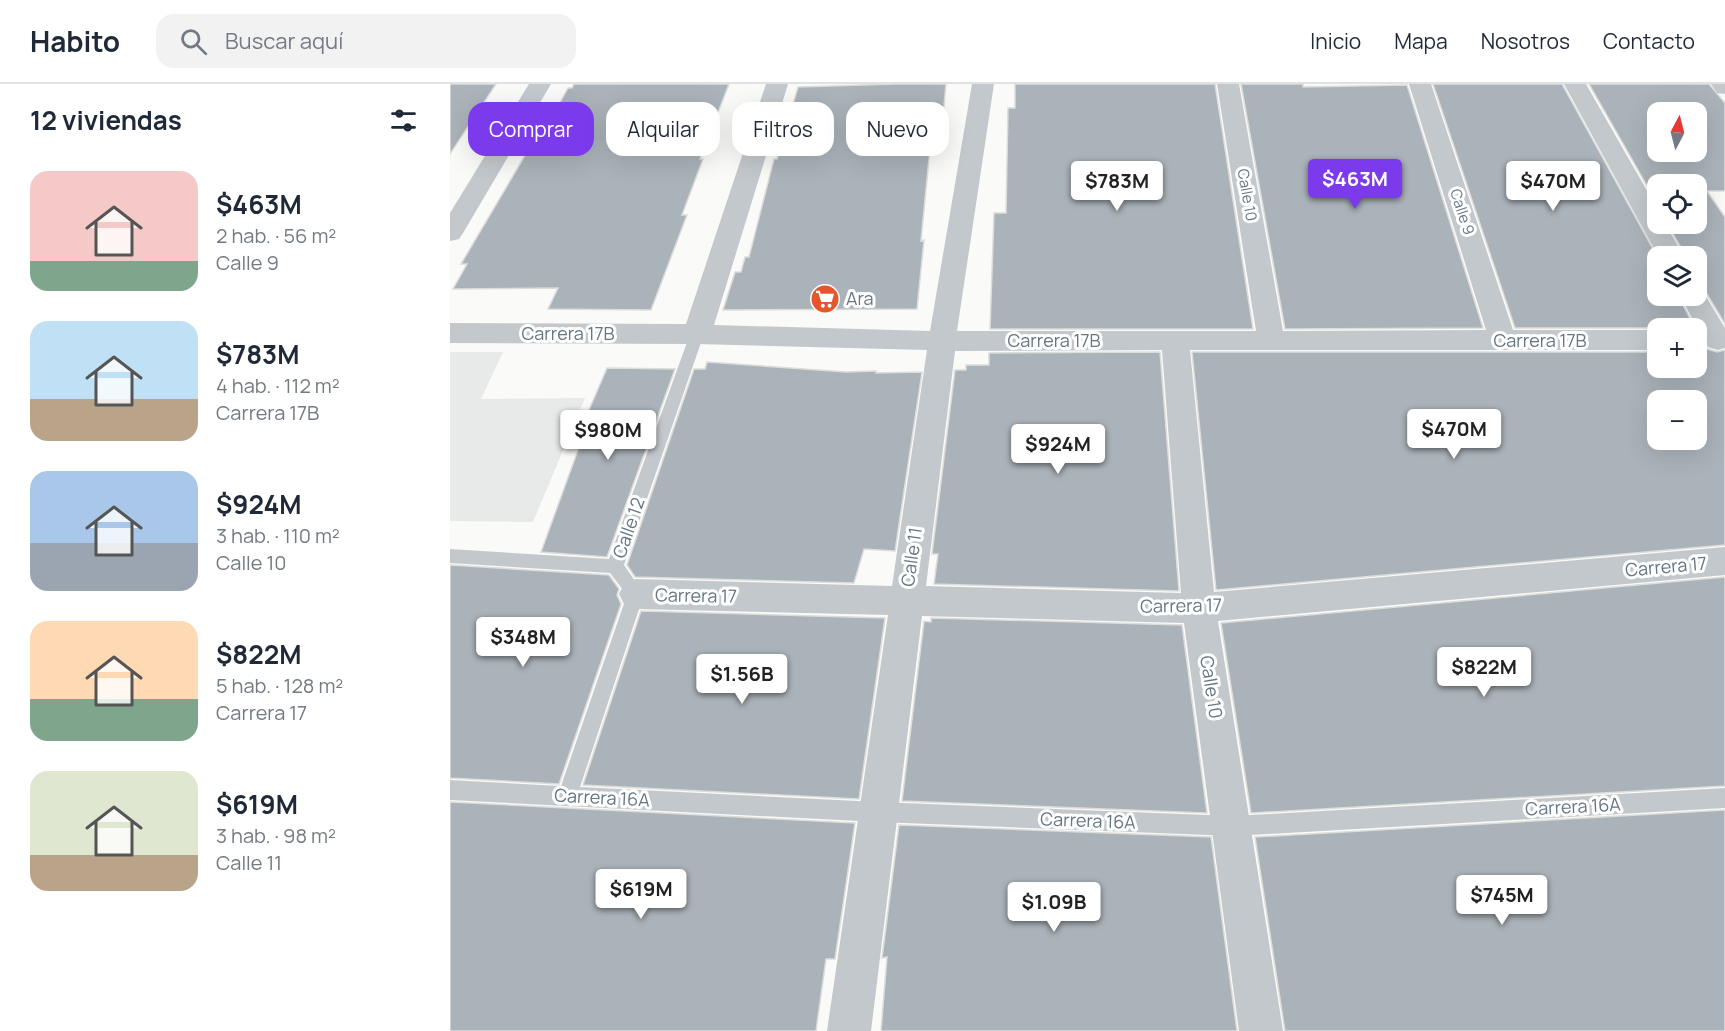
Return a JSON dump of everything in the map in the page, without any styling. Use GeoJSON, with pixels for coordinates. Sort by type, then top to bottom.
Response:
{"type":"FeatureCollection","features":[{"type":"Feature","properties":{"kind":"street"},"geometry":{"type":"LineString","coordinates":[[450,233],[540,84]]}},
{"type":"Feature","properties":{"kind":"street","name":"Calle 12"},"geometry":{"type":"LineString","coordinates":[[697,334],[777,84]]}},
{"type":"Feature","properties":{"kind":"street","name":"Calle 11"},"geometry":{"type":"LineString","coordinates":[[849,1031],[942,341],[982,84]]}},
{"type":"Feature","properties":{"kind":"street","name":"Calle 10"},"geometry":{"type":"LineString","coordinates":[[1228,84],[1271,341]]}},
{"type":"Feature","properties":{"kind":"street","name":"Calle 9"},"geometry":{"type":"LineString","coordinates":[[1420,84],[1503,341]]}},
{"type":"Feature","properties":{"kind":"street"},"geometry":{"type":"LineString","coordinates":[[1575,84],[1665,246]]}},
{"type":"Feature","properties":{"kind":"street"},"geometry":{"type":"LineString","coordinates":[[1722,84],[1725,88]]}},
{"type":"Feature","properties":{"kind":"street"},"geometry":{"type":"LineString","coordinates":[[1698,306],[1713,340]]}},
{"type":"Feature","properties":{"kind":"street","name":"Carrera 17B"},"geometry":{"type":"LineString","coordinates":[[450,333],[697,334],[942,341],[1647,340]]}},
{"type":"Feature","properties":{"kind":"street","name":"Calle 10"},"geometry":{"type":"LineString","coordinates":[[1175,341],[1199,608],[1233,826],[1261,1031]]}},
{"type":"Feature","properties":{"kind":"street","name":"Carrera 17"},"geometry":{"type":"LineString","coordinates":[[636,594],[1199,608],[1725,561]]}},
{"type":"Feature","properties":{"kind":"lane","name":"Calle 12"},"geometry":{"type":"LineString","coordinates":[[636,594],[615,566],[697,334]]}},
{"type":"Feature","properties":{"kind":"lane"},"geometry":{"type":"LineString","coordinates":[[450,556],[615,566]]}},
{"type":"Feature","properties":{"kind":"lane"},"geometry":{"type":"LineString","coordinates":[[567,796],[636,594]]}},
{"type":"Feature","properties":{"kind":"lane","name":"Carrera 16A"},"geometry":{"type":"LineString","coordinates":[[450,790],[878,812],[1233,826],[1725,798]]}},
{"type":"Feature","properties":{"kind":"shaded area"},"geometry":{"type":"Polygon","coordinates":[[[450,352],[503,352],[481,399],[585,398],[533,522],[450,521],[450,352]]]}},
{"type":"Feature","properties":{"kind":"building"},"geometry":{"type":"Polygon","coordinates":[[[450,84],[496,84],[484,102],[468,102],[468,127],[450,154],[450,84]]]}},
{"type":"Feature","properties":{"kind":"building"},"geometry":{"type":"Polygon","coordinates":[[[574,84],[729,84],[720,107],[720,102],[606,102],[606,156],[701,156],[700,159],[703,159],[682,215],[687,215],[651,310],[548,309],[558,288],[453,289],[467,264],[461,264],[525,156],[594,156],[594,102],[560,102],[568,88],[572,88],[574,84]]]}},
{"type":"Feature","properties":{"kind":"building"},"geometry":{"type":"Polygon","coordinates":[[[946,84],[944,102],[846,102],[846,156],[929,156],[917,309],[723,310],[735,272],[741,272],[745,257],[749,257],[774,159],[777,159],[778,156],[834,156],[834,102],[794,102],[798,87],[946,84]]]}},
{"type":"Feature","properties":{"kind":"building"},"geometry":{"type":"Polygon","coordinates":[[[1015,84],[1215,84],[1253,329],[990,329],[994,213],[1006,213],[1008,108],[1015,108],[1015,84]]]}},
{"type":"Feature","properties":{"kind":"building"},"geometry":{"type":"Polygon","coordinates":[[[1241,84],[1303,84],[1303,87],[1407,85],[1483,328],[1285,329],[1241,84]]]}},
{"type":"Feature","properties":{"kind":"building"},"geometry":{"type":"Polygon","coordinates":[[[1433,84],[1562,84],[1651,246],[1647,246],[1647,306],[1683,306],[1690,318],[1647,318],[1647,328],[1515,328],[1433,84]]]}},
{"type":"Feature","properties":{"kind":"building"},"geometry":{"type":"Polygon","coordinates":[[[1589,84],[1709,84],[1725,103],[1725,191],[1707,191],[1707,174],[1647,174],[1647,186],[1589,84]]]}},
{"type":"Feature","properties":{"kind":"building"},"geometry":{"type":"Polygon","coordinates":[[[1707,191],[1725,217],[1725,324],[1707,294],[1707,246],[1680,246],[1673,234],[1707,234],[1707,191]]]}},
{"type":"Feature","properties":{"kind":"building"},"geometry":{"type":"Polygon","coordinates":[[[1707,349],[1717,352],[1725,350],[1725,545],[1216,590],[1192,352],[1647,352],[1647,378],[1707,378],[1707,349]]]}},
{"type":"Feature","properties":{"kind":"building"},"geometry":{"type":"Polygon","coordinates":[[[1160,352],[1179,591],[934,584],[938,554],[932,554],[955,370],[966,370],[966,365],[989,365],[989,353],[1160,352]]]}},
{"type":"Feature","properties":{"kind":"building"},"geometry":{"type":"Polygon","coordinates":[[[707,362],[846,372],[922,372],[895,551],[864,549],[854,583],[635,577],[627,565],[694,369],[705,369],[707,362]]]}},
{"type":"Feature","properties":{"kind":"building"},"geometry":{"type":"Polygon","coordinates":[[[607,368],[675,369],[607,557],[541,552],[590,417],[586,417],[607,368]]]}},
{"type":"Feature","properties":{"kind":"building"},"geometry":{"type":"Polygon","coordinates":[[[450,565],[609,575],[619,589],[617,595],[621,604],[559,784],[450,778],[450,565]]]}},
{"type":"Feature","properties":{"kind":"building"},"geometry":{"type":"Polygon","coordinates":[[[1725,577],[1725,786],[1251,813],[1221,623],[1725,577]]]}},
{"type":"Feature","properties":{"kind":"building"},"geometry":{"type":"Polygon","coordinates":[[[641,611],[885,618],[859,799],[583,785],[641,611]]]}},
{"type":"Feature","properties":{"kind":"building"},"geometry":{"type":"Polygon","coordinates":[[[931,618],[1182,625],[1207,813],[902,801],[924,621],[931,622],[931,618]]]}},
{"type":"Feature","properties":{"kind":"building"},"geometry":{"type":"Polygon","coordinates":[[[450,802],[855,823],[835,959],[826,959],[816,1031],[450,1031],[450,802]]]}},
{"type":"Feature","properties":{"kind":"building"},"geometry":{"type":"Polygon","coordinates":[[[1725,810],[1725,1031],[1285,1031],[1255,837],[1725,810]]]}},
{"type":"Feature","properties":{"kind":"building"},"geometry":{"type":"Polygon","coordinates":[[[899,825],[1211,837],[1237,1031],[881,1031],[887,957],[882,958],[899,825]]]}},
{"type":"Feature","properties":{"kind":"place","name":"Ara"},"geometry":{"type":"Point","coordinates":[825,299]}}]}
